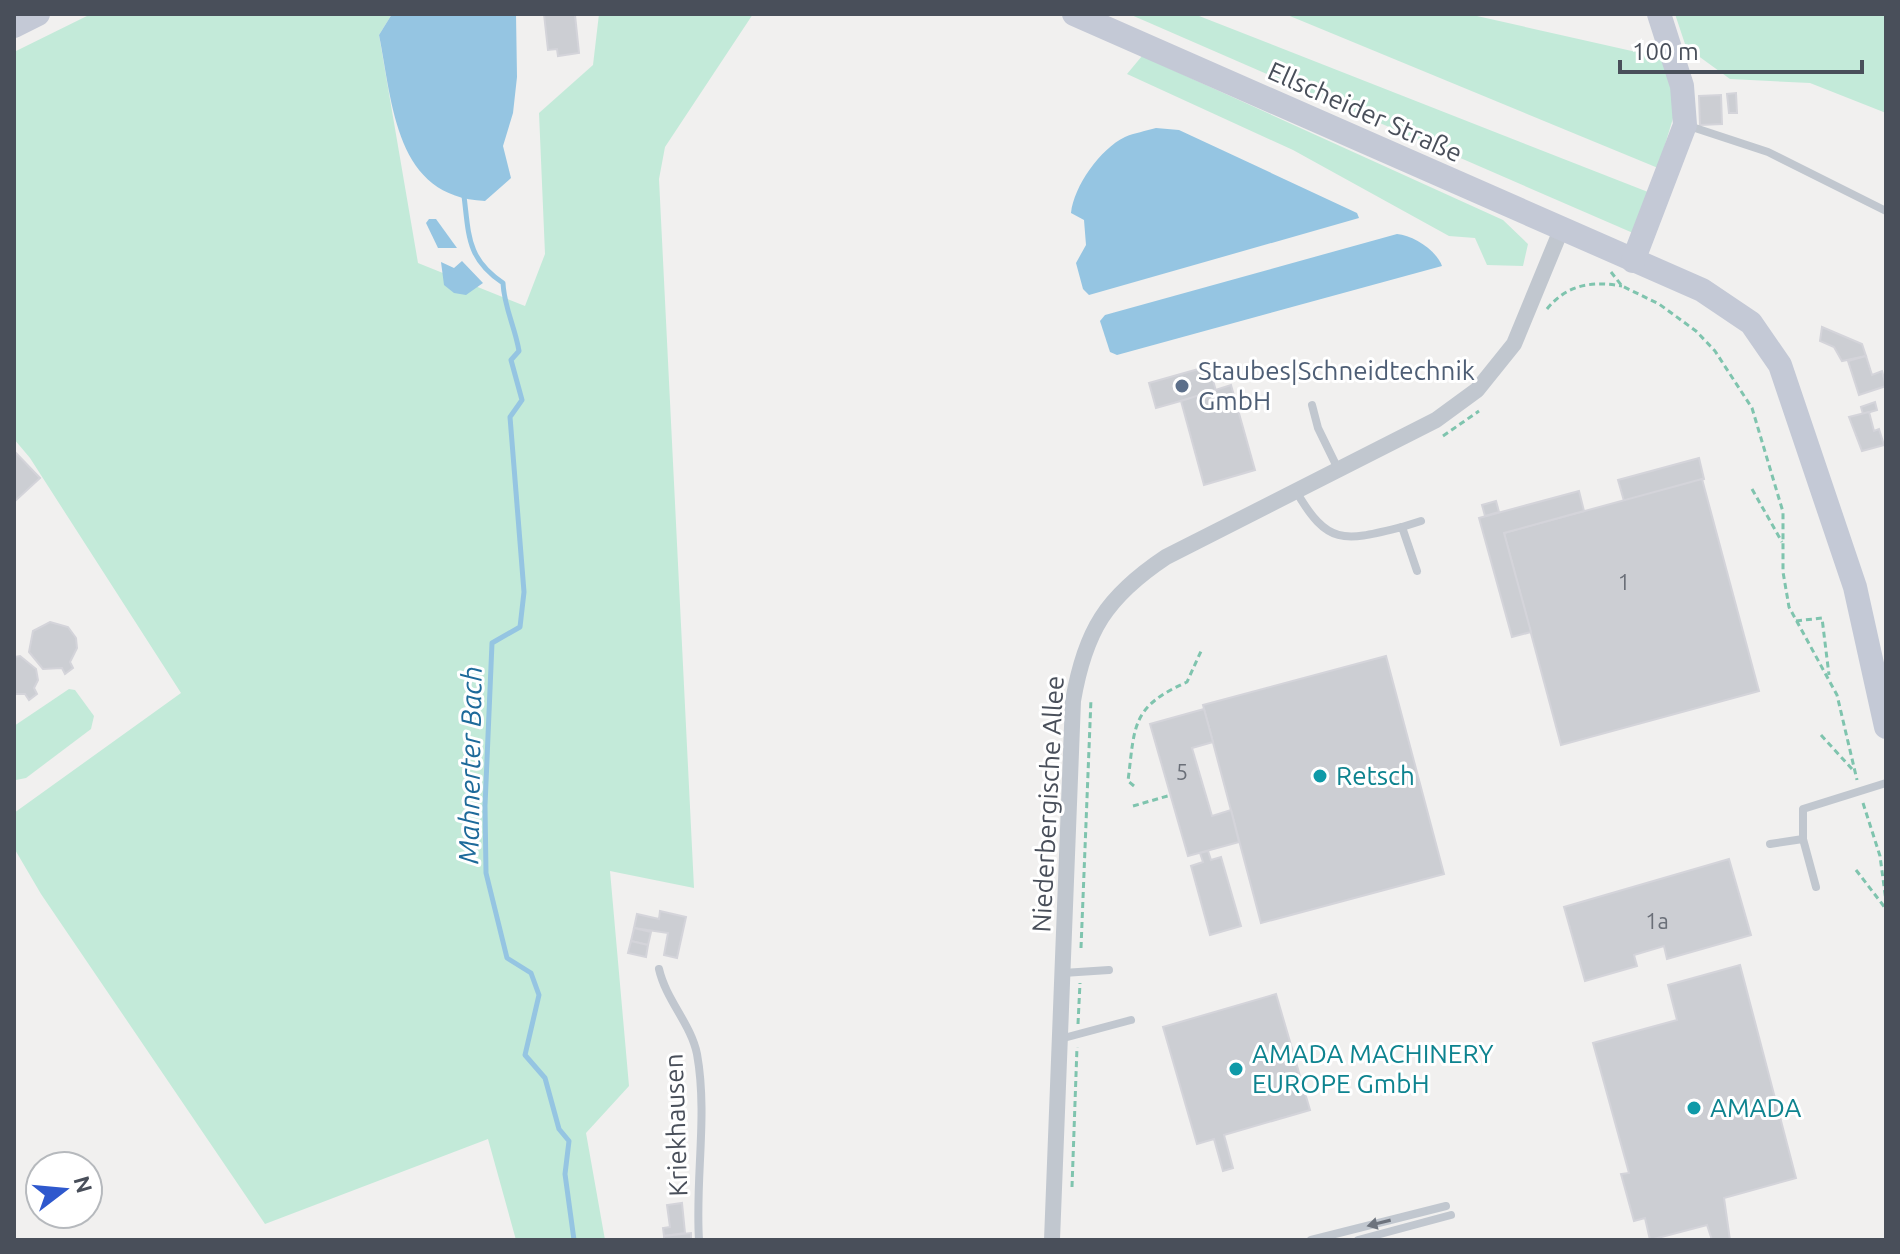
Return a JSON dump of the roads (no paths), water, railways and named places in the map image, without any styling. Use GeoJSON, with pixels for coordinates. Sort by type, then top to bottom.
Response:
{"type":"FeatureCollection","features":[{"type":"Feature","properties":{"kind":"main road"},"geometry":{"type":"LineString","coordinates":[[14,26],[38,14]]}},
{"type":"Feature","properties":{"kind":"main road","name":"Ellscheider Straße"},"geometry":{"type":"LineString","coordinates":[[1074,14],[1702,290],[1736,310],[1764,338],[1780,365],[1855,587],[1886,727]]}},
{"type":"Feature","properties":{"kind":"main road"},"geometry":{"type":"LineString","coordinates":[[1623,257],[1649,220],[1683,132],[1682,86],[1659,14]]}},
{"type":"Feature","properties":{"kind":"street","name":"Niederbergische Allee"},"geometry":{"type":"LineString","coordinates":[[1052,1240],[1060,1039],[1072,974],[1073,701],[1078,673],[1094,627],[1116,596],[1166,557],[1436,420],[1477,390],[1514,344],[1561,230]]}},
{"type":"Feature","properties":{"kind":"lane"},"geometry":{"type":"LineString","coordinates":[[1683,132],[1768,152],[1886,211]]}},
{"type":"Feature","properties":{"kind":"lane"},"geometry":{"type":"LineString","coordinates":[[1312,405],[1318,428],[1338,469]]}},
{"type":"Feature","properties":{"kind":"lane"},"geometry":{"type":"LineString","coordinates":[[1296,491],[1319,526],[1333,536],[1347,538],[1421,521]]}},
{"type":"Feature","properties":{"kind":"lane"},"geometry":{"type":"LineString","coordinates":[[1402,527],[1417,571]]}},
{"type":"Feature","properties":{"kind":"lane"},"geometry":{"type":"LineString","coordinates":[[1816,887],[1803,839],[1803,809],[1886,783]]}},
{"type":"Feature","properties":{"kind":"lane"},"geometry":{"type":"LineString","coordinates":[[1770,844],[1803,839]]}},
{"type":"Feature","properties":{"kind":"lane","name":"Kriekhausen"},"geometry":{"type":"LineString","coordinates":[[659,969],[669,999],[696,1051],[701,1139],[699,1240]]}},
{"type":"Feature","properties":{"kind":"lane"},"geometry":{"type":"LineString","coordinates":[[1072,974],[1109,970]]}},
{"type":"Feature","properties":{"kind":"lane"},"geometry":{"type":"LineString","coordinates":[[1060,1039],[1131,1020]]}},
{"type":"Feature","properties":{"kind":"lane"},"geometry":{"type":"LineString","coordinates":[[1311,1240],[1446,1206]]}},
{"type":"Feature","properties":{"kind":"lane"},"geometry":{"type":"LineString","coordinates":[[1358,1240],[1451,1215]]}},
{"type":"Feature","properties":{"kind":"water"},"geometry":{"type":"Polygon","coordinates":[[[392,14],[516,14],[517,77],[513,113],[503,146],[511,178],[485,201],[455,196],[432,183],[416,165],[404,143],[395,117],[379,35],[392,14]]]}},
{"type":"Feature","properties":{"kind":"water"},"geometry":{"type":"Polygon","coordinates":[[[1156,128],[1179,130],[1357,213],[1359,218],[1089,295],[1083,289],[1076,263],[1086,245],[1084,220],[1071,213],[1077,191],[1106,150],[1129,136],[1156,128]]]}},
{"type":"Feature","properties":{"kind":"water"},"geometry":{"type":"Polygon","coordinates":[[[429,219],[436,219],[457,248],[438,248],[426,223],[429,219]]]}},
{"type":"Feature","properties":{"kind":"water"},"geometry":{"type":"Polygon","coordinates":[[[1397,234],[1424,245],[1442,266],[1117,355],[1110,352],[1100,321],[1105,315],[1397,234]]]}},
{"type":"Feature","properties":{"kind":"water"},"geometry":{"type":"Polygon","coordinates":[[[462,261],[483,283],[466,295],[454,293],[444,285],[441,262],[454,268],[462,261]]]}},
{"type":"Feature","properties":{"kind":"waterway","name":"Mahnerter Bach"},"geometry":{"type":"LineString","coordinates":[[464,196],[469,235],[476,255],[482,265],[503,283],[519,351],[511,360],[522,400],[510,417],[524,592],[520,627],[492,643],[485,806],[486,873],[507,958],[531,973],[539,995],[525,1055],[545,1078],[559,1129],[569,1141],[565,1174],[574,1240]]}},
{"type":"Feature","properties":{"kind":"place","name":"Staubes|Schneidtechnik GmbH"},"geometry":{"type":"Point","coordinates":[1182,386]}},
{"type":"Feature","properties":{"kind":"place","name":"Retsch"},"geometry":{"type":"Point","coordinates":[1320,776]}},
{"type":"Feature","properties":{"kind":"place","name":"AMADA MACHINERY EUROPE GmbH"},"geometry":{"type":"Point","coordinates":[1236,1069]}},
{"type":"Feature","properties":{"kind":"place","name":"AMADA"},"geometry":{"type":"Point","coordinates":[1694,1108]}}]}
